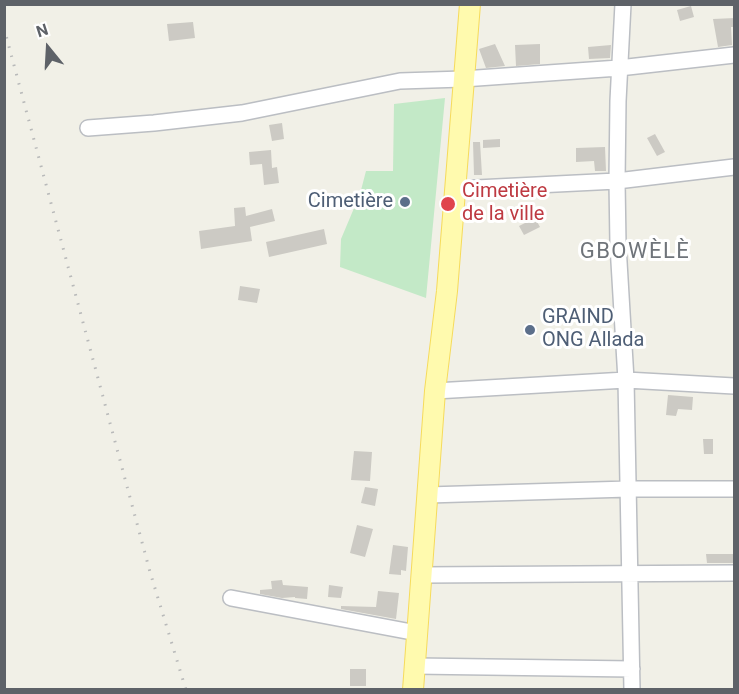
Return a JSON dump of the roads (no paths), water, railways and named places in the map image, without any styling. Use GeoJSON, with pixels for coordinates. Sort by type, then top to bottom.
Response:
{"type":"FeatureCollection","features":[{"type":"Feature","properties":{"kind":"main road"},"geometry":{"type":"LineString","coordinates":[[412,690],[435,391],[456,189],[470,4]]}},
{"type":"Feature","properties":{"kind":"street"},"geometry":{"type":"LineString","coordinates":[[623,4],[616,181],[627,380],[632,690]]}},
{"type":"Feature","properties":{"kind":"street"},"geometry":{"type":"LineString","coordinates":[[88,128],[242,113],[400,81],[619,68],[735,55]]}},
{"type":"Feature","properties":{"kind":"street"},"geometry":{"type":"LineString","coordinates":[[456,189],[616,181],[735,167]]}},
{"type":"Feature","properties":{"kind":"street"},"geometry":{"type":"LineString","coordinates":[[435,391],[627,380],[735,386]]}},
{"type":"Feature","properties":{"kind":"street"},"geometry":{"type":"LineString","coordinates":[[428,495],[628,489],[735,489]]}},
{"type":"Feature","properties":{"kind":"street"},"geometry":{"type":"LineString","coordinates":[[422,575],[735,573]]}},
{"type":"Feature","properties":{"kind":"street"},"geometry":{"type":"LineString","coordinates":[[231,598],[417,633]]}},
{"type":"Feature","properties":{"kind":"street"},"geometry":{"type":"LineString","coordinates":[[415,666],[632,669]]}},
{"type":"Feature","properties":{"kind":"railway"},"geometry":{"type":"LineString","coordinates":[[4,28],[150,572],[186,690]]}},
{"type":"Feature","properties":{"kind":"place","name":"Cimetière"},"geometry":{"type":"Point","coordinates":[405,202]}},
{"type":"Feature","properties":{"kind":"place","name":"Cimetière de la ville"},"geometry":{"type":"Point","coordinates":[448,204]}},
{"type":"Feature","properties":{"kind":"place","name":"GRAIND ONG Allada"},"geometry":{"type":"Point","coordinates":[530,330]}},
{"type":"Feature","properties":{"kind":"district","name":"GBOWÈLÈ"},"geometry":{"type":"Point","coordinates":[635,252]}}]}
